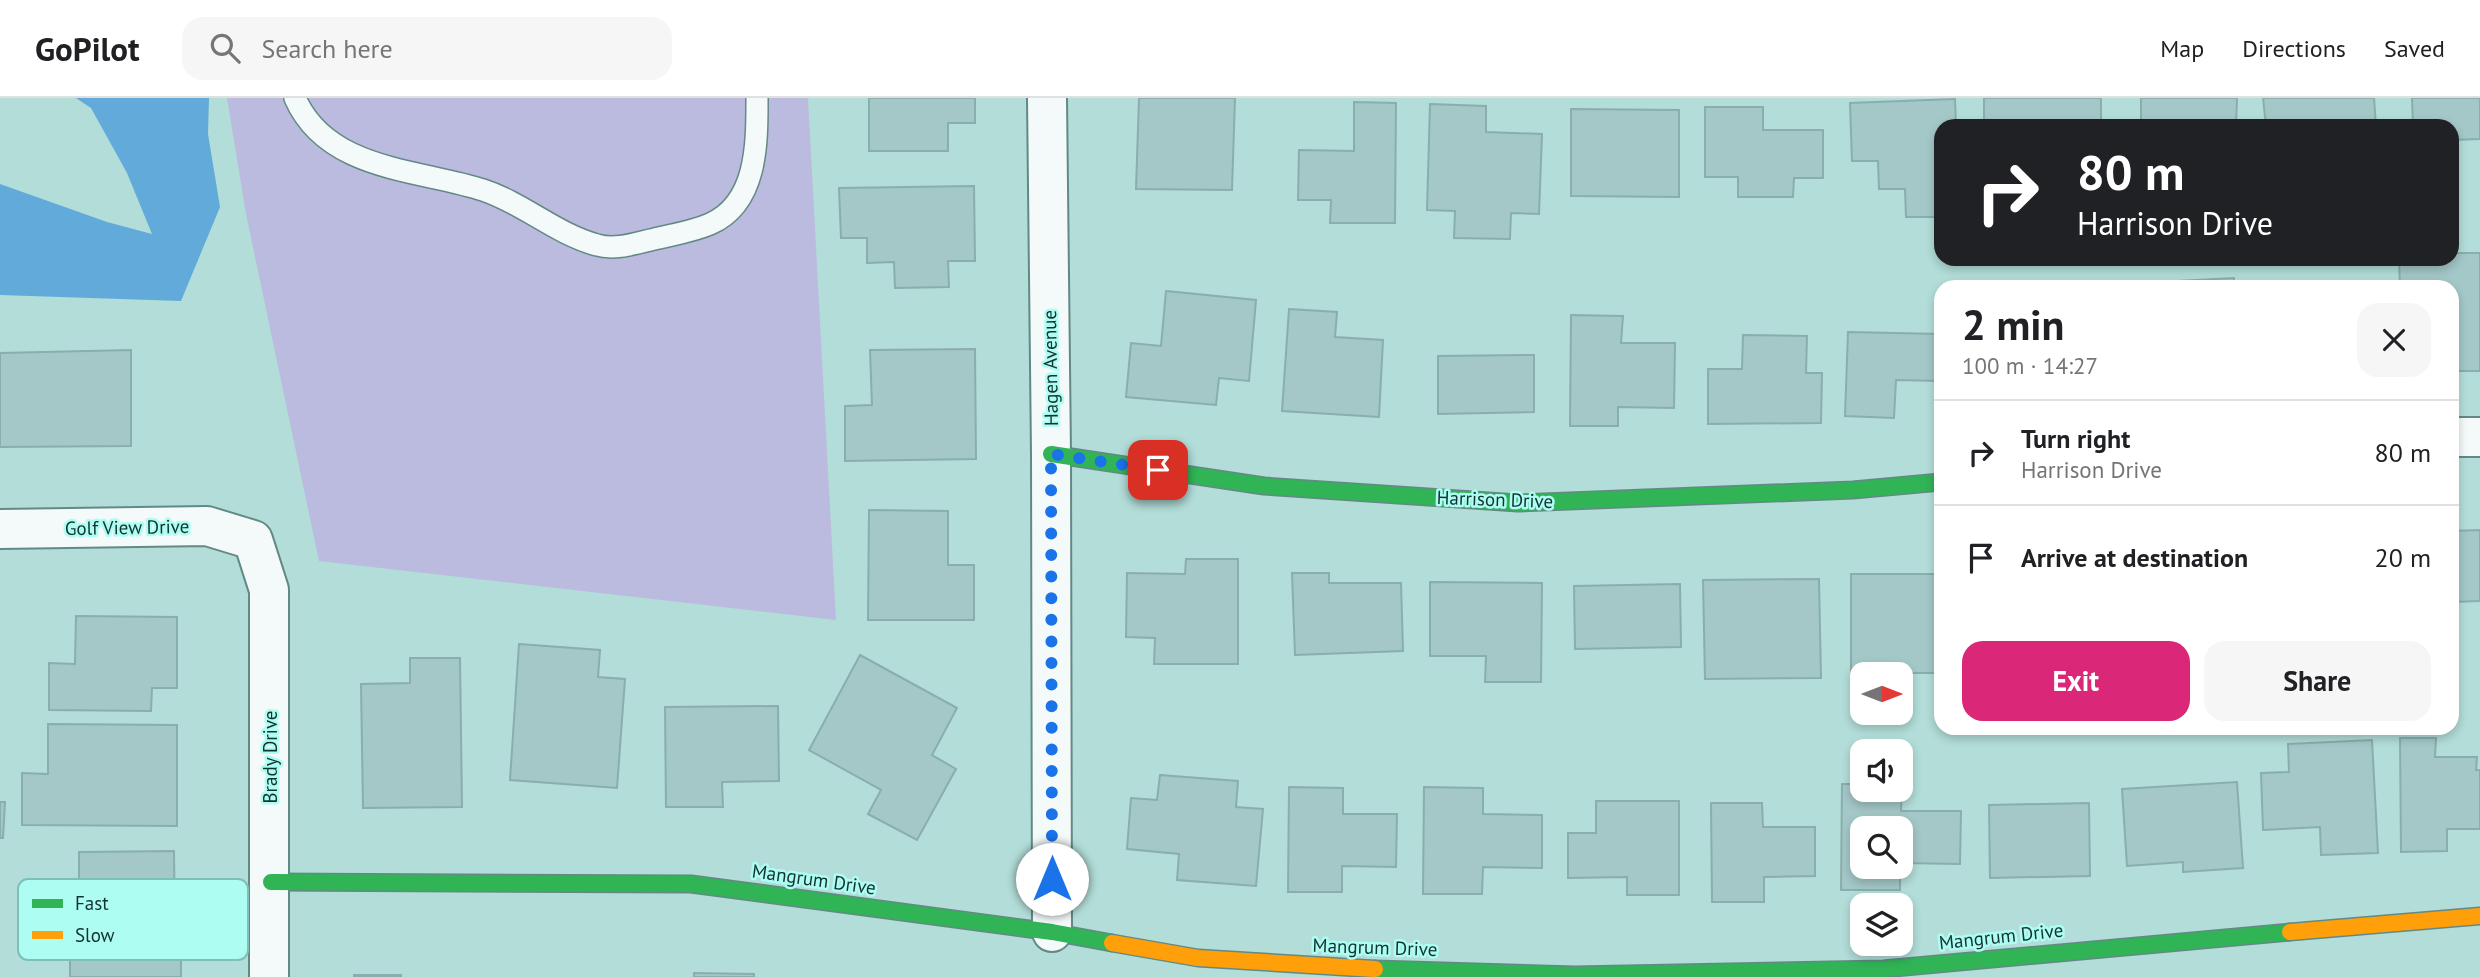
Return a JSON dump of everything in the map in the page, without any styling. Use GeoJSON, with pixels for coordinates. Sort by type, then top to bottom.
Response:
{"type":"FeatureCollection","features":[{"type":"Feature","properties":{"kind":"street","name":"Hagen Avenue"},"geometry":{"type":"LineString","coordinates":[[1047,98],[1052,932]]}},
{"type":"Feature","properties":{"kind":"street"},"geometry":{"type":"LineString","coordinates":[[2459,437],[2480,437]]}},
{"type":"Feature","properties":{"kind":"street","name":"Harrison Drive"},"geometry":{"type":"LineString","coordinates":[[1051,454],[1264,486],[1518,503],[1853,490],[1934,483]]}},
{"type":"Feature","properties":{"kind":"street","name":"Golf View Drive"},"geometry":{"type":"LineString","coordinates":[[0,529],[208,526],[253,540]]}},
{"type":"Feature","properties":{"kind":"street","name":"Brady Drive"},"geometry":{"type":"LineString","coordinates":[[253,540],[269,590],[270,977]]}},
{"type":"Feature","properties":{"kind":"street","name":"Mangrum Drive"},"geometry":{"type":"LineString","coordinates":[[271,882],[691,884],[1052,932],[1198,958],[1346,968],[1575,975],[1883,969],[2480,916]]}},
{"type":"Feature","properties":{"kind":"lane"},"geometry":{"type":"LineString","coordinates":[[295,98],[320,133],[366,161],[485,191],[585,241],[612,247],[711,224],[734,206],[742,196],[749,179],[755,155],[757,98]]}},
{"type":"Feature","properties":{"kind":"shaded area"},"geometry":{"type":"Polygon","coordinates":[[[76,98],[209,98],[208,134],[220,207],[181,301],[0,295],[0,184],[107,222],[152,234],[127,173],[91,108],[76,98]]]}},
{"type":"Feature","properties":{"kind":"shaded area"},"geometry":{"type":"Polygon","coordinates":[[[227,98],[808,98],[836,620],[319,561],[246,214],[227,98]]]}},
{"type":"Feature","properties":{"kind":"building"},"geometry":{"type":"Polygon","coordinates":[[[869,98],[975,98],[975,123],[948,123],[948,151],[869,151],[869,98]]]}},
{"type":"Feature","properties":{"kind":"building"},"geometry":{"type":"Polygon","coordinates":[[[1139,98],[1235,98],[1232,190],[1136,189],[1139,98]]]}},
{"type":"Feature","properties":{"kind":"building"},"geometry":{"type":"Polygon","coordinates":[[[1984,98],[2101,98],[2101,119],[1984,119],[1984,98]]]}},
{"type":"Feature","properties":{"kind":"building"},"geometry":{"type":"Polygon","coordinates":[[[2141,98],[2237,98],[2236,119],[2141,119],[2141,98]]]}},
{"type":"Feature","properties":{"kind":"building"},"geometry":{"type":"Polygon","coordinates":[[[2263,98],[2374,98],[2376,119],[2265,119],[2263,98]]]}},
{"type":"Feature","properties":{"kind":"building"},"geometry":{"type":"Polygon","coordinates":[[[2412,98],[2480,98],[2480,139],[2459,140],[2459,119],[2413,119],[2412,98]]]}},
{"type":"Feature","properties":{"kind":"building"},"geometry":{"type":"Polygon","coordinates":[[[1955,99],[1956,119],[1934,119],[1934,217],[1906,217],[1905,189],[1879,189],[1878,161],[1852,161],[1850,103],[1955,99]]]}},
{"type":"Feature","properties":{"kind":"building"},"geometry":{"type":"Polygon","coordinates":[[[1354,102],[1396,103],[1395,223],[1330,223],[1331,200],[1298,200],[1299,150],[1354,151],[1354,102]]]}},
{"type":"Feature","properties":{"kind":"building"},"geometry":{"type":"Polygon","coordinates":[[[1430,104],[1486,106],[1486,132],[1542,134],[1539,214],[1511,213],[1510,239],[1454,238],[1455,211],[1427,210],[1430,104]]]}},
{"type":"Feature","properties":{"kind":"building"},"geometry":{"type":"Polygon","coordinates":[[[1705,107],[1763,107],[1763,130],[1823,130],[1823,178],[1794,178],[1793,197],[1738,197],[1738,177],[1705,177],[1705,107]]]}},
{"type":"Feature","properties":{"kind":"building"},"geometry":{"type":"Polygon","coordinates":[[[1571,109],[1679,110],[1679,197],[1571,196],[1571,109]]]}},
{"type":"Feature","properties":{"kind":"building"},"geometry":{"type":"Polygon","coordinates":[[[974,186],[975,261],[948,261],[949,287],[895,288],[894,262],[867,263],[867,238],[841,238],[839,188],[974,186]]]}},
{"type":"Feature","properties":{"kind":"building"},"geometry":{"type":"Polygon","coordinates":[[[2459,253],[2480,253],[2480,371],[2459,371],[2459,280],[2400,280],[2399,266],[2459,266],[2459,253]]]}},
{"type":"Feature","properties":{"kind":"building"},"geometry":{"type":"Polygon","coordinates":[[[2234,278],[2234,280],[2197,280],[2234,278]]]}},
{"type":"Feature","properties":{"kind":"building"},"geometry":{"type":"Polygon","coordinates":[[[1166,291],[1256,300],[1249,381],[1219,378],[1216,405],[1126,397],[1131,343],[1161,346],[1166,291]]]}},
{"type":"Feature","properties":{"kind":"building"},"geometry":{"type":"Polygon","coordinates":[[[1289,309],[1337,312],[1335,337],[1383,340],[1379,417],[1282,411],[1289,309]]]}},
{"type":"Feature","properties":{"kind":"building"},"geometry":{"type":"Polygon","coordinates":[[[1571,315],[1623,316],[1621,343],[1675,343],[1674,408],[1618,407],[1618,426],[1570,426],[1571,315]]]}},
{"type":"Feature","properties":{"kind":"building"},"geometry":{"type":"Polygon","coordinates":[[[1848,332],[1934,334],[1934,381],[1896,380],[1894,418],[1845,416],[1848,332]]]}},
{"type":"Feature","properties":{"kind":"building"},"geometry":{"type":"Polygon","coordinates":[[[1743,335],[1807,336],[1806,373],[1822,373],[1821,423],[1708,424],[1708,369],[1742,369],[1743,335]]]}},
{"type":"Feature","properties":{"kind":"building"},"geometry":{"type":"Polygon","coordinates":[[[975,349],[976,459],[845,461],[845,406],[872,405],[870,350],[975,349]]]}},
{"type":"Feature","properties":{"kind":"building"},"geometry":{"type":"Polygon","coordinates":[[[131,350],[131,446],[0,447],[0,353],[131,350]]]}},
{"type":"Feature","properties":{"kind":"building"},"geometry":{"type":"Polygon","coordinates":[[[1534,355],[1534,412],[1438,414],[1438,356],[1534,355]]]}},
{"type":"Feature","properties":{"kind":"building"},"geometry":{"type":"Polygon","coordinates":[[[869,510],[948,511],[948,565],[974,565],[974,620],[868,620],[869,510]]]}},
{"type":"Feature","properties":{"kind":"building"},"geometry":{"type":"Polygon","coordinates":[[[2480,530],[2480,601],[2459,602],[2459,531],[2480,530]]]}},
{"type":"Feature","properties":{"kind":"building"},"geometry":{"type":"Polygon","coordinates":[[[1186,559],[1238,559],[1238,664],[1154,664],[1155,638],[1126,637],[1127,573],[1185,574],[1186,559]]]}},
{"type":"Feature","properties":{"kind":"building"},"geometry":{"type":"Polygon","coordinates":[[[1292,573],[1329,573],[1329,583],[1401,583],[1403,651],[1295,655],[1292,573]]]}},
{"type":"Feature","properties":{"kind":"building"},"geometry":{"type":"Polygon","coordinates":[[[1851,574],[1934,574],[1934,673],[1913,673],[1913,662],[1851,662],[1851,574]]]}},
{"type":"Feature","properties":{"kind":"building"},"geometry":{"type":"Polygon","coordinates":[[[1819,579],[1821,678],[1705,679],[1703,580],[1819,579]]]}},
{"type":"Feature","properties":{"kind":"building"},"geometry":{"type":"Polygon","coordinates":[[[1430,582],[1542,583],[1541,682],[1485,682],[1486,656],[1430,656],[1430,582]]]}},
{"type":"Feature","properties":{"kind":"building"},"geometry":{"type":"Polygon","coordinates":[[[1680,584],[1681,647],[1575,649],[1574,586],[1680,584]]]}},
{"type":"Feature","properties":{"kind":"building"},"geometry":{"type":"Polygon","coordinates":[[[76,616],[177,617],[177,688],[152,688],[151,711],[49,710],[49,663],[75,664],[76,616]]]}},
{"type":"Feature","properties":{"kind":"building"},"geometry":{"type":"Polygon","coordinates":[[[519,644],[600,650],[598,677],[625,679],[617,788],[510,780],[519,644]]]}},
{"type":"Feature","properties":{"kind":"building"},"geometry":{"type":"Polygon","coordinates":[[[860,655],[957,708],[932,755],[956,769],[917,840],[868,814],[881,790],[809,750],[860,655]]]}},
{"type":"Feature","properties":{"kind":"building"},"geometry":{"type":"Polygon","coordinates":[[[410,658],[460,658],[462,807],[363,808],[361,684],[410,683],[410,658]]]}},
{"type":"Feature","properties":{"kind":"building"},"geometry":{"type":"Polygon","coordinates":[[[778,706],[779,781],[722,782],[723,807],[666,807],[665,707],[778,706]]]}},
{"type":"Feature","properties":{"kind":"building"},"geometry":{"type":"Polygon","coordinates":[[[48,724],[177,725],[177,826],[22,825],[22,773],[48,774],[48,724]]]}},
{"type":"Feature","properties":{"kind":"building"},"geometry":{"type":"Polygon","coordinates":[[[2400,738],[2436,738],[2435,757],[2477,757],[2476,770],[2480,770],[2480,829],[2447,829],[2447,851],[2401,852],[2400,738]]]}},
{"type":"Feature","properties":{"kind":"building"},"geometry":{"type":"Polygon","coordinates":[[[2372,740],[2378,853],[2321,855],[2320,827],[2263,830],[2261,773],[2289,772],[2288,744],[2372,740]]]}},
{"type":"Feature","properties":{"kind":"building"},"geometry":{"type":"Polygon","coordinates":[[[1160,775],[1238,781],[1236,807],[1263,809],[1256,886],[1177,880],[1179,854],[1127,849],[1131,798],[1157,800],[1160,775]]]}},
{"type":"Feature","properties":{"kind":"building"},"geometry":{"type":"Polygon","coordinates":[[[2237,782],[2243,868],[2183,872],[2183,862],[2127,866],[2122,789],[2237,782]]]}},
{"type":"Feature","properties":{"kind":"building"},"geometry":{"type":"Polygon","coordinates":[[[1842,784],[1850,784],[1850,802],[1901,802],[1901,811],[1961,811],[1960,864],[1913,863],[1913,816],[1850,816],[1850,879],[1900,879],[1900,890],[1841,890],[1842,784]]]}},
{"type":"Feature","properties":{"kind":"building"},"geometry":{"type":"Polygon","coordinates":[[[1289,787],[1343,788],[1343,814],[1397,814],[1396,867],[1342,866],[1342,892],[1288,892],[1289,787]]]}},
{"type":"Feature","properties":{"kind":"building"},"geometry":{"type":"Polygon","coordinates":[[[1424,787],[1483,788],[1483,814],[1542,815],[1542,868],[1483,867],[1482,894],[1423,894],[1424,787]]]}},
{"type":"Feature","properties":{"kind":"building"},"geometry":{"type":"Polygon","coordinates":[[[1596,801],[1679,801],[1679,895],[1627,895],[1627,877],[1568,878],[1568,833],[1596,833],[1596,801]]]}},
{"type":"Feature","properties":{"kind":"building"},"geometry":{"type":"Polygon","coordinates":[[[0,802],[5,802],[3,838],[0,838],[0,802]]]}},
{"type":"Feature","properties":{"kind":"building"},"geometry":{"type":"Polygon","coordinates":[[[1711,803],[1762,803],[1763,827],[1815,827],[1815,876],[1764,877],[1764,902],[1712,902],[1711,803]]]}},
{"type":"Feature","properties":{"kind":"building"},"geometry":{"type":"Polygon","coordinates":[[[2089,803],[2090,876],[1990,878],[1989,805],[2089,803]]]}},
{"type":"Feature","properties":{"kind":"building"},"geometry":{"type":"Polygon","coordinates":[[[174,851],[174,879],[79,879],[79,852],[174,851]]]}},
{"type":"Feature","properties":{"kind":"building"},"geometry":{"type":"Polygon","coordinates":[[[70,960],[181,960],[181,977],[70,977],[70,960]]]}},
{"type":"Feature","properties":{"kind":"building"},"geometry":{"type":"Polygon","coordinates":[[[694,973],[754,974],[754,977],[694,977],[694,973]]]}},
{"type":"Feature","properties":{"kind":"building"},"geometry":{"type":"Polygon","coordinates":[[[401,975],[401,977],[354,977],[401,975]]]}},
{"type":"Feature","properties":{"kind":"traffic: fast"},"geometry":{"type":"LineString","coordinates":[[1051,454],[1264,486],[1518,503],[1853,490],[1934,483]]}},
{"type":"Feature","properties":{"kind":"traffic: fast"},"geometry":{"type":"LineString","coordinates":[[271,882],[691,884],[1052,932],[1112,943]]}},
{"type":"Feature","properties":{"kind":"traffic: fast"},"geometry":{"type":"LineString","coordinates":[[1375,969],[1575,975],[1883,969],[2290,932]]}},
{"type":"Feature","properties":{"kind":"traffic: slow"},"geometry":{"type":"LineString","coordinates":[[2290,932],[2480,916]]}},
{"type":"Feature","properties":{"kind":"traffic: slow"},"geometry":{"type":"LineString","coordinates":[[1112,943],[1198,958],[1375,969]]}},
{"type":"Feature","properties":{"kind":"route"},"geometry":{"type":"LineString","coordinates":[[1052,879],[1051,454],[1158,470]]}}]}
